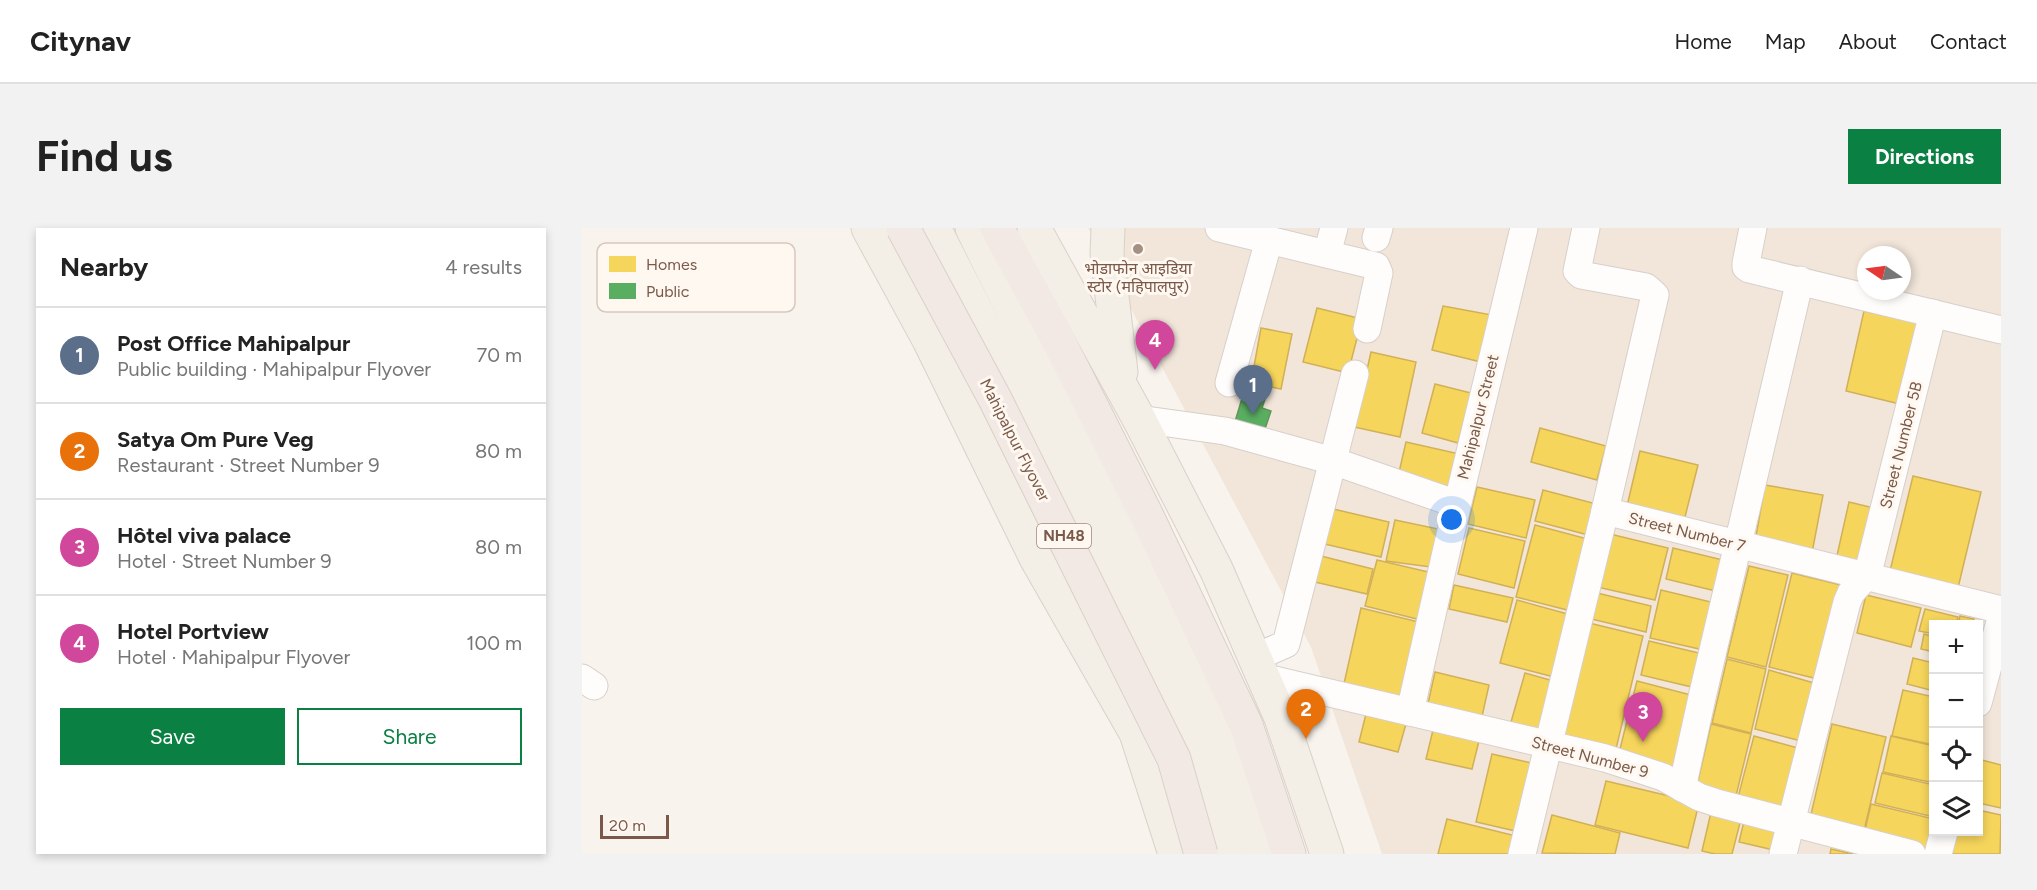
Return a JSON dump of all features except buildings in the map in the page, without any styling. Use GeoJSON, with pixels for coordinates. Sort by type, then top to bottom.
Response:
{"type":"FeatureCollection","features":[{"type":"Feature","properties":{"kind":"highway","name":"Mahipalpur Flyover"},"geometry":{"type":"LineString","coordinates":[[903,228],[995,399],[1174,759],[1201,854]]}},
{"type":"Feature","properties":{"kind":"highway"},"geometry":{"type":"LineString","coordinates":[[985,232],[1056,336],[1148,516],[1246,725],[1289,854]]}},
{"type":"Feature","properties":{"kind":"main road"},"geometry":{"type":"LineString","coordinates":[[868,228],[916,318],[1036,558],[1136,733],[1175,854]]}},
{"type":"Feature","properties":{"kind":"main road"},"geometry":{"type":"LineString","coordinates":[[1034,228],[1137,416],[1216,569],[1281,718],[1327,854]]}},
{"type":"Feature","properties":{"kind":"main road"},"geometry":{"type":"LineString","coordinates":[[1108,228],[1107,254],[1123,382],[1137,416]]}},
{"type":"Feature","properties":{"kind":"main road"},"geometry":{"type":"LineString","coordinates":[[900,287],[939,231]]}},
{"type":"Feature","properties":{"kind":"main road"},"geometry":{"type":"LineString","coordinates":[[939,231],[956,271],[1190,730],[1232,854]]}},
{"type":"Feature","properties":{"kind":"main road"},"geometry":{"type":"LineString","coordinates":[[916,318],[985,232],[1224,739],[1264,854]]}},
{"type":"Feature","properties":{"kind":"street"},"geometry":{"type":"LineString","coordinates":[[1219,228],[1269,240],[1330,241],[1379,268],[1368,329]]}},
{"type":"Feature","properties":{"kind":"street","name":"Mahipalpur Street"},"geometry":{"type":"LineString","coordinates":[[1410,712],[1457,504],[1524,228]]}},
{"type":"Feature","properties":{"kind":"street"},"geometry":{"type":"LineString","coordinates":[[1586,228],[1577,271],[1581,275],[1646,286],[1655,295],[1605,511]]}},
{"type":"Feature","properties":{"kind":"street"},"geometry":{"type":"LineString","coordinates":[[1753,228],[1746,267],[2001,330]]}},
{"type":"Feature","properties":{"kind":"street"},"geometry":{"type":"LineString","coordinates":[[1229,383],[1269,240]]}},
{"type":"Feature","properties":{"kind":"street"},"geometry":{"type":"LineString","coordinates":[[1682,788],[1800,280]]}},
{"type":"Feature","properties":{"kind":"street","name":"Street Number 5B"},"geometry":{"type":"LineString","coordinates":[[1866,576],[1888,498],[1933,313]]}},
{"type":"Feature","properties":{"kind":"street"},"geometry":{"type":"LineString","coordinates":[[1258,667],[1286,644],[1355,374]]}},
{"type":"Feature","properties":{"kind":"street"},"geometry":{"type":"LineString","coordinates":[[1137,416],[1225,431],[1333,461],[1457,504]]}},
{"type":"Feature","properties":{"kind":"street","name":"Street Number 7"},"geometry":{"type":"LineString","coordinates":[[1522,854],[1605,511],[2001,610]]}},
{"type":"Feature","properties":{"kind":"street"},"geometry":{"type":"LineString","coordinates":[[1783,854],[1847,602],[1851,593],[1866,576]]}},
{"type":"Feature","properties":{"kind":"street"},"geometry":{"type":"LineString","coordinates":[[1983,685],[2001,618]]}},
{"type":"Feature","properties":{"kind":"street","name":"Street Number 9"},"geometry":{"type":"LineString","coordinates":[[1258,667],[1410,712],[1550,744],[1638,768],[1718,803],[1877,850],[1912,854]]}},
{"type":"Feature","properties":{"kind":"street"},"geometry":{"type":"LineString","coordinates":[[1938,854],[1943,836]]}},
{"type":"Feature","properties":{"kind":"shaded area"},"geometry":{"type":"Polygon","coordinates":[[[1088,228],[2001,228],[2001,854],[1382,854],[1311,647],[1088,228]]]}},
{"type":"Feature","properties":{"kind":"place","name":"भोडाफोन आइडिया स्टोर (महिपालपुर)"},"geometry":{"type":"Point","coordinates":[1138,249]}},
{"type":"Feature","properties":{"kind":"place","name":"Hotel Portview"},"geometry":{"type":"Point","coordinates":[1155,370]}},
{"type":"Feature","properties":{"kind":"place","name":"Post Office Mahipalpur"},"geometry":{"type":"Point","coordinates":[1253,415]}},
{"type":"Feature","properties":{"kind":"place","name":"Satya Om Pure Veg"},"geometry":{"type":"Point","coordinates":[1306,739]}},
{"type":"Feature","properties":{"kind":"place","name":"Hôtel viva palace"},"geometry":{"type":"Point","coordinates":[1643,742]}}]}
